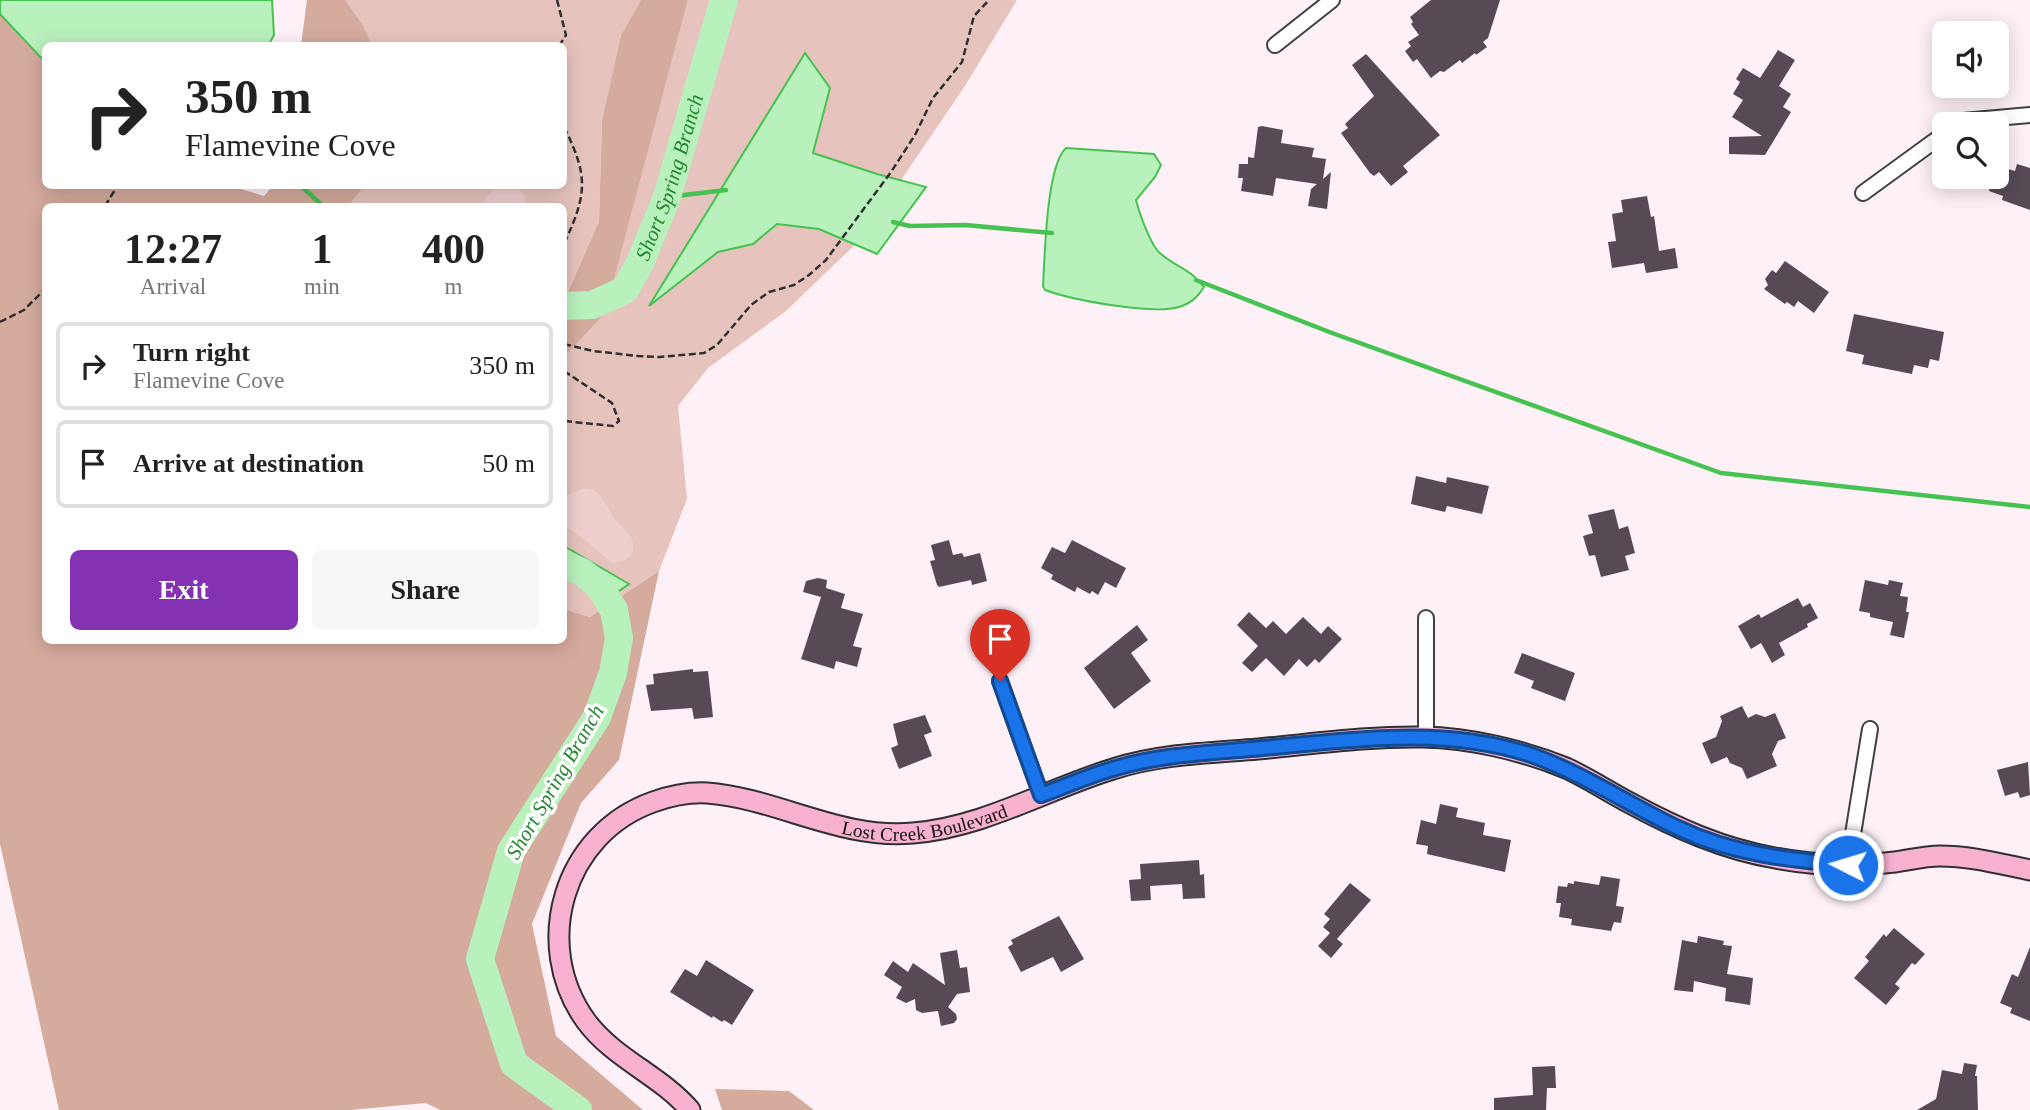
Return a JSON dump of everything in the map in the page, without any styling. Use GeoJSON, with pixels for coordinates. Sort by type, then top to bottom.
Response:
{"type":"FeatureCollection","features":[{"type":"Feature","properties":{"kind":"street"},"geometry":{"type":"LineString","coordinates":[[1275,45],[1332,0]]}},
{"type":"Feature","properties":{"kind":"street"},"geometry":{"type":"LineString","coordinates":[[2009,117],[2030,115]]}},
{"type":"Feature","properties":{"kind":"street"},"geometry":{"type":"LineString","coordinates":[[1863,193],[1932,144]]}},
{"type":"Feature","properties":{"kind":"street"},"geometry":{"type":"LineString","coordinates":[[1426,618],[1426,737]]}},
{"type":"Feature","properties":{"kind":"street"},"geometry":{"type":"LineString","coordinates":[[1000,681],[1041,795]]}},
{"type":"Feature","properties":{"kind":"street"},"geometry":{"type":"LineString","coordinates":[[1848,865],[1870,729]]}},
{"type":"Feature","properties":{"kind":"street","name":"Lost Creek Boulevard"},"geometry":{"type":"LineString","coordinates":[[690,1110],[676,1093],[612,1050],[586,1021],[570,993],[562,971],[558,945],[560,911],[568,886],[584,854],[605,830],[635,809],[671,796],[699,792],[735,796],[857,830],[907,834],[980,821],[1117,767],[1178,756],[1360,739],[1426,737],[1480,744],[1529,755],[1569,770],[1679,829],[1718,845],[1777,859],[1848,865],[1891,863],[1936,856],[1974,858],[2030,870]]}},
{"type":"Feature","properties":{"kind":"path"},"geometry":{"type":"LineString","coordinates":[[557,0],[566,35],[562,42]]}},
{"type":"Feature","properties":{"kind":"path"},"geometry":{"type":"LineString","coordinates":[[567,345],[593,351],[638,356],[704,353],[717,345],[751,305],[769,292],[794,285],[810,275],[827,260],[891,172],[915,135],[933,98],[962,62],[974,16],[989,0]]}},
{"type":"Feature","properties":{"kind":"path"},"geometry":{"type":"LineString","coordinates":[[567,134],[580,162],[583,189],[578,212],[567,237]]}},
{"type":"Feature","properties":{"kind":"path"},"geometry":{"type":"LineString","coordinates":[[0,322],[24,310],[42,292]]}},
{"type":"Feature","properties":{"kind":"path"},"geometry":{"type":"LineString","coordinates":[[567,373],[612,403],[618,421],[613,426],[567,421]]}},
{"type":"Feature","properties":{"kind":"shaded area"},"geometry":{"type":"Polygon","coordinates":[[[0,0],[272,0],[274,35],[270,42],[42,42],[42,59],[0,14],[0,0]]]}},
{"type":"Feature","properties":{"kind":"shaded area"},"geometry":{"type":"Polygon","coordinates":[[[307,0],[345,0],[363,25],[371,42],[301,42],[307,0]]]}},
{"type":"Feature","properties":{"kind":"shaded area"},"geometry":{"type":"Polygon","coordinates":[[[345,0],[641,0],[621,35],[602,120],[599,221],[567,294],[567,203],[351,203],[362,189],[567,189],[567,42],[371,42],[363,25],[345,0]]]}},
{"type":"Feature","properties":{"kind":"shaded area"},"geometry":{"type":"Polygon","coordinates":[[[641,0],[688,0],[605,313],[567,354],[567,294],[599,221],[602,120],[621,35],[641,0]]]}},
{"type":"Feature","properties":{"kind":"shaded area"},"geometry":{"type":"Polygon","coordinates":[[[688,0],[1017,0],[965,86],[861,239],[786,311],[708,368],[678,406],[687,499],[659,571],[590,617],[567,610],[567,354],[605,312],[688,0]]]}},
{"type":"Feature","properties":{"kind":"shaded area"},"geometry":{"type":"Polygon","coordinates":[[[0,7],[42,58],[42,189],[241,189],[264,196],[270,189],[362,189],[351,203],[42,203],[42,644],[567,644],[567,610],[590,617],[659,571],[619,760],[581,803],[532,924],[556,1036],[643,1110],[440,1110],[426,1103],[350,1110],[59,1110],[0,844],[0,7]]]}},
{"type":"Feature","properties":{"kind":"shaded area"},"geometry":{"type":"Polygon","coordinates":[[[805,53],[830,88],[813,153],[926,187],[877,254],[819,229],[777,224],[753,244],[718,252],[649,306],[805,53]]]}},
{"type":"Feature","properties":{"kind":"shaded area"},"geometry":{"type":"Polygon","coordinates":[[[1066,148],[1154,154],[1161,165],[1136,200],[1157,250],[1194,276],[1204,287],[1193,300],[1167,309],[1132,308],[1092,302],[1045,290],[1043,286],[1050,192],[1059,158],[1066,148]]]}},
{"type":"Feature","properties":{"kind":"shaded area"},"geometry":{"type":"Polygon","coordinates":[[[494,189],[519,189],[525,196],[526,203],[482,203],[494,189]]]}},
{"type":"Feature","properties":{"kind":"shaded area"},"geometry":{"type":"Polygon","coordinates":[[[584,488],[599,495],[632,540],[633,550],[628,558],[612,563],[567,527],[567,496],[584,488]]]}},
{"type":"Feature","properties":{"kind":"shaded area"},"geometry":{"type":"Polygon","coordinates":[[[567,548],[629,584],[606,600],[567,574],[567,548]]]}},
{"type":"Feature","properties":{"kind":"shaded area"},"geometry":{"type":"Polygon","coordinates":[[[715,1089],[789,1091],[814,1110],[722,1110],[715,1089]]]}},
{"type":"Feature","properties":{"kind":"building"},"geometry":{"type":"Polygon","coordinates":[[[1431,0],[1500,0],[1488,38],[1483,42],[1487,47],[1431,78],[1417,59],[1413,62],[1405,51],[1411,46],[1408,42],[1419,35],[1411,24],[1413,22],[1410,17],[1431,0]]]}},
{"type":"Feature","properties":{"kind":"building"},"geometry":{"type":"Polygon","coordinates":[[[1778,50],[1795,60],[1779,86],[1791,94],[1783,107],[1791,112],[1765,155],[1729,154],[1729,137],[1762,136],[1732,117],[1743,100],[1733,94],[1740,82],[1736,79],[1743,68],[1760,78],[1778,50]]]}},
{"type":"Feature","properties":{"kind":"building"},"geometry":{"type":"Polygon","coordinates":[[[1366,54],[1440,135],[1403,166],[1408,172],[1391,186],[1379,172],[1374,176],[1370,173],[1341,133],[1348,128],[1345,124],[1374,96],[1352,65],[1366,54]]]}},
{"type":"Feature","properties":{"kind":"building"},"geometry":{"type":"Polygon","coordinates":[[[1258,127],[1283,130],[1281,143],[1314,148],[1312,157],[1326,159],[1323,179],[1331,172],[1327,209],[1308,206],[1311,189],[1317,184],[1276,178],[1273,196],[1241,191],[1243,178],[1238,178],[1239,164],[1248,164],[1248,157],[1254,158],[1258,127]]]}},
{"type":"Feature","properties":{"kind":"building"},"geometry":{"type":"Polygon","coordinates":[[[2017,164],[2030,168],[2030,210],[2002,200],[2003,196],[1989,191],[2009,189],[2009,169],[2015,171],[2017,164]]]}},
{"type":"Feature","properties":{"kind":"building"},"geometry":{"type":"Polygon","coordinates":[[[1647,196],[1651,217],[1654,216],[1659,251],[1675,248],[1678,268],[1646,273],[1644,263],[1612,268],[1608,242],[1616,241],[1612,214],[1623,212],[1621,200],[1647,196]]]}},
{"type":"Feature","properties":{"kind":"building"},"geometry":{"type":"Polygon","coordinates":[[[1785,261],[1829,292],[1814,313],[1798,301],[1794,307],[1787,302],[1785,304],[1764,289],[1768,285],[1765,279],[1772,270],[1776,273],[1785,261]]]}},
{"type":"Feature","properties":{"kind":"building"},"geometry":{"type":"Polygon","coordinates":[[[1854,314],[1944,332],[1939,361],[1930,359],[1928,368],[1914,365],[1912,374],[1862,364],[1864,355],[1846,351],[1854,314]]]}},
{"type":"Feature","properties":{"kind":"building"},"geometry":{"type":"Polygon","coordinates":[[[1416,476],[1446,483],[1447,477],[1489,486],[1482,514],[1447,506],[1445,512],[1411,504],[1416,476]]]}},
{"type":"Feature","properties":{"kind":"building"},"geometry":{"type":"Polygon","coordinates":[[[1614,509],[1619,529],[1628,526],[1635,553],[1625,556],[1629,570],[1601,577],[1595,555],[1589,556],[1583,536],[1593,533],[1588,515],[1614,509]]]}},
{"type":"Feature","properties":{"kind":"building"},"geometry":{"type":"Polygon","coordinates":[[[949,540],[953,555],[962,553],[964,557],[980,553],[987,581],[972,585],[971,580],[939,587],[937,585],[930,561],[935,560],[931,545],[949,540]]]}},
{"type":"Feature","properties":{"kind":"building"},"geometry":{"type":"Polygon","coordinates":[[[1072,540],[1126,568],[1116,588],[1105,582],[1098,595],[1077,587],[1075,592],[1051,579],[1053,575],[1041,568],[1052,547],[1065,553],[1072,540]]]}},
{"type":"Feature","properties":{"kind":"building"},"geometry":{"type":"Polygon","coordinates":[[[818,578],[827,580],[826,588],[845,594],[841,608],[863,614],[853,646],[862,648],[857,667],[836,661],[834,669],[801,659],[821,597],[803,592],[806,581],[818,578]]]}},
{"type":"Feature","properties":{"kind":"building"},"geometry":{"type":"Polygon","coordinates":[[[1865,580],[1888,585],[1889,580],[1903,583],[1900,596],[1908,597],[1906,612],[1909,612],[1904,638],[1890,635],[1893,622],[1870,617],[1870,613],[1859,611],[1865,580]]]}},
{"type":"Feature","properties":{"kind":"building"},"geometry":{"type":"Polygon","coordinates":[[[1798,598],[1803,607],[1810,603],[1818,618],[1807,624],[1808,627],[1779,643],[1785,655],[1772,663],[1761,643],[1751,649],[1738,626],[1759,614],[1761,618],[1798,598]]]}},
{"type":"Feature","properties":{"kind":"building"},"geometry":{"type":"Polygon","coordinates":[[[1249,612],[1266,628],[1273,621],[1286,634],[1303,617],[1321,634],[1328,626],[1342,639],[1319,663],[1315,659],[1307,667],[1299,659],[1284,676],[1266,658],[1252,672],[1242,663],[1258,646],[1237,625],[1249,612]]]}},
{"type":"Feature","properties":{"kind":"building"},"geometry":{"type":"Polygon","coordinates":[[[1137,625],[1148,640],[1131,653],[1151,681],[1114,709],[1084,668],[1137,625]]]}},
{"type":"Feature","properties":{"kind":"building"},"geometry":{"type":"Polygon","coordinates":[[[1522,653],[1575,673],[1565,701],[1531,688],[1534,681],[1514,673],[1522,653]]]}},
{"type":"Feature","properties":{"kind":"building"},"geometry":{"type":"Polygon","coordinates":[[[693,669],[693,672],[708,671],[713,717],[694,719],[692,708],[651,711],[646,685],[654,684],[653,674],[693,669]]]}},
{"type":"Feature","properties":{"kind":"building"},"geometry":{"type":"Polygon","coordinates":[[[1742,706],[1748,718],[1756,714],[1765,717],[1775,713],[1786,738],[1778,741],[1772,754],[1777,766],[1747,779],[1742,768],[1730,763],[1727,757],[1711,764],[1702,743],[1716,737],[1722,721],[1720,716],[1742,706]]]}},
{"type":"Feature","properties":{"kind":"building"},"geometry":{"type":"Polygon","coordinates":[[[925,715],[932,732],[924,735],[932,756],[899,769],[891,748],[898,745],[893,724],[925,715]]]}},
{"type":"Feature","properties":{"kind":"building"},"geometry":{"type":"Polygon","coordinates":[[[2028,762],[2030,795],[2020,798],[2018,792],[2005,796],[1997,770],[2028,762]]]}},
{"type":"Feature","properties":{"kind":"building"},"geometry":{"type":"Polygon","coordinates":[[[1440,804],[1458,808],[1456,817],[1485,823],[1483,835],[1511,840],[1505,872],[1427,854],[1428,846],[1416,844],[1421,820],[1436,824],[1440,804]]]}},
{"type":"Feature","properties":{"kind":"building"},"geometry":{"type":"Polygon","coordinates":[[[1199,860],[1200,875],[1204,874],[1205,898],[1183,899],[1182,884],[1150,886],[1151,900],[1131,901],[1129,880],[1141,879],[1140,864],[1199,860]]]}},
{"type":"Feature","properties":{"kind":"building"},"geometry":{"type":"Polygon","coordinates":[[[1601,876],[1620,879],[1616,906],[1624,907],[1621,923],[1614,922],[1611,931],[1571,925],[1572,919],[1559,917],[1561,903],[1556,903],[1558,886],[1567,887],[1568,883],[1574,884],[1574,881],[1599,885],[1601,876]]]}},
{"type":"Feature","properties":{"kind":"building"},"geometry":{"type":"Polygon","coordinates":[[[1350,883],[1371,900],[1337,939],[1343,944],[1331,958],[1318,946],[1330,933],[1323,927],[1330,919],[1324,914],[1350,883]]]}},
{"type":"Feature","properties":{"kind":"building"},"geometry":{"type":"Polygon","coordinates":[[[1059,916],[1084,959],[1061,972],[1053,957],[1021,972],[1008,947],[1013,944],[1011,940],[1059,916]]]}},
{"type":"Feature","properties":{"kind":"building"},"geometry":{"type":"Polygon","coordinates":[[[1894,928],[1925,954],[1915,965],[1912,963],[1895,984],[1900,988],[1886,1005],[1854,978],[1869,961],[1865,957],[1884,934],[1886,937],[1894,928]]]}},
{"type":"Feature","properties":{"kind":"building"},"geometry":{"type":"Polygon","coordinates":[[[1698,936],[1724,941],[1723,945],[1732,946],[1727,974],[1753,978],[1750,1005],[1725,1001],[1726,988],[1694,981],[1693,992],[1674,990],[1682,940],[1697,943],[1698,936]]]}},
{"type":"Feature","properties":{"kind":"building"},"geometry":{"type":"Polygon","coordinates":[[[2030,947],[2030,1021],[2010,1013],[2012,1008],[2000,1003],[2012,974],[2018,977],[2030,947]]]}},
{"type":"Feature","properties":{"kind":"building"},"geometry":{"type":"Polygon","coordinates":[[[957,950],[960,968],[967,967],[970,992],[957,994],[948,1007],[956,1014],[957,1019],[954,1023],[941,1026],[938,1011],[922,1013],[916,1010],[915,999],[906,1003],[896,998],[902,987],[884,975],[893,961],[908,972],[913,963],[945,985],[940,953],[957,950]]]}},
{"type":"Feature","properties":{"kind":"building"},"geometry":{"type":"Polygon","coordinates":[[[706,960],[754,990],[732,1025],[713,1016],[712,1018],[670,992],[685,969],[697,976],[706,960]]]}},
{"type":"Feature","properties":{"kind":"building"},"geometry":{"type":"Polygon","coordinates":[[[1964,1063],[1977,1065],[1975,1076],[1978,1110],[1917,1110],[1936,1099],[1942,1070],[1962,1074],[1964,1063]]]}},
{"type":"Feature","properties":{"kind":"building"},"geometry":{"type":"Polygon","coordinates":[[[1555,1066],[1556,1088],[1547,1088],[1546,1110],[1494,1110],[1494,1098],[1533,1095],[1532,1067],[1555,1066]]]}},
{"type":"Feature","properties":{"kind":"waterway","name":"Short Spring Branch"},"geometry":{"type":"LineString","coordinates":[[567,306],[592,305],[625,290],[640,263],[667,197],[724,0]]}},
{"type":"Feature","properties":{"kind":"waterway"},"geometry":{"type":"LineString","coordinates":[[304,189],[320,203]]}},
{"type":"Feature","properties":{"kind":"waterway"},"geometry":{"type":"LineString","coordinates":[[667,197],[726,190]]}},
{"type":"Feature","properties":{"kind":"waterway"},"geometry":{"type":"LineString","coordinates":[[893,222],[910,226],[965,225],[1052,233]]}},
{"type":"Feature","properties":{"kind":"waterway"},"geometry":{"type":"LineString","coordinates":[[1196,280],[1332,333],[1721,473],[2030,507]]}},
{"type":"Feature","properties":{"kind":"waterway","name":"Short Spring Branch"},"geometry":{"type":"LineString","coordinates":[[567,565],[582,572],[599,586],[614,610],[619,638],[613,673],[597,717],[511,851],[480,959],[514,1064],[578,1110]]}},
{"type":"Feature","properties":{"kind":"route"},"geometry":{"type":"LineString","coordinates":[[1000,681],[1041,795],[1117,767],[1178,756],[1360,739],[1426,737],[1480,744],[1529,755],[1569,770],[1679,829],[1718,845],[1777,859],[1848,865]]}}]}
